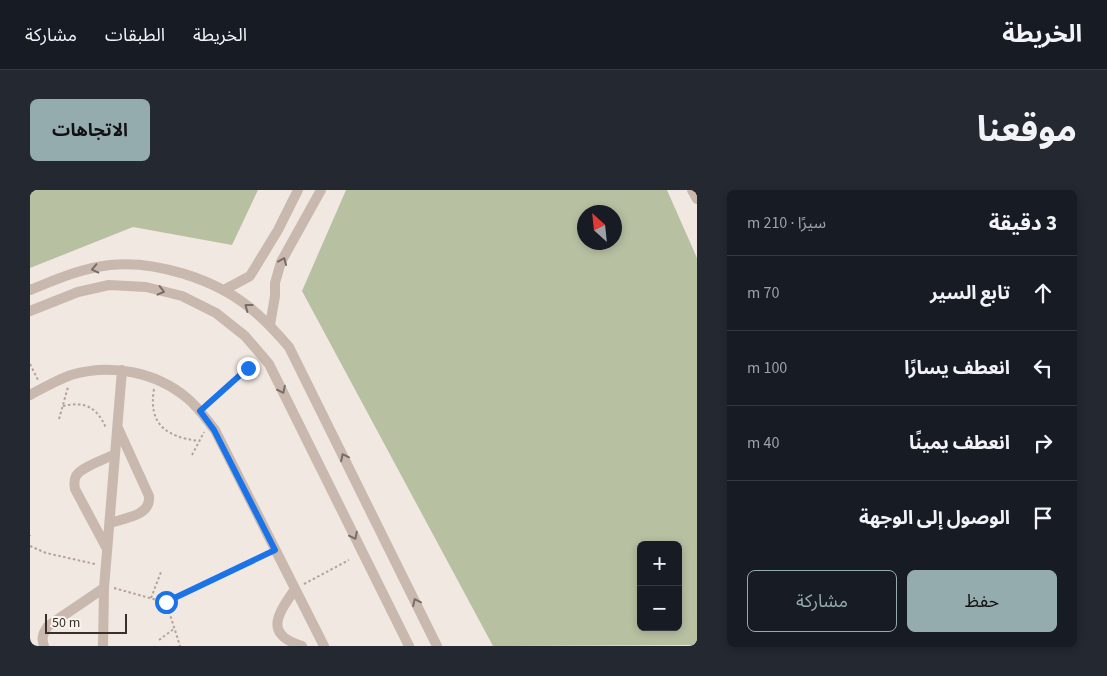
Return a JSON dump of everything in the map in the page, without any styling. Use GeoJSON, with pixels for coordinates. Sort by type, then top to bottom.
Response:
{"type":"FeatureCollection","features":[{"type":"Feature","properties":{"kind":"street"},"geometry":{"type":"LineString","coordinates":[[224,290],[250,276],[278,230],[298,190]]}},
{"type":"Feature","properties":{"kind":"street"},"geometry":{"type":"LineString","coordinates":[[270,325],[275,296],[275,283],[281,262],[321,190]]}},
{"type":"Feature","properties":{"kind":"street"},"geometry":{"type":"LineString","coordinates":[[692,190],[697,199]]}},
{"type":"Feature","properties":{"kind":"street"},"geometry":{"type":"LineString","coordinates":[[30,290],[67,275],[110,265],[150,266],[188,275],[224,290],[248,306],[270,325],[289,347],[437,646]]}},
{"type":"Feature","properties":{"kind":"street"},"geometry":{"type":"LineString","coordinates":[[30,311],[78,292],[109,285],[146,287],[182,296],[216,313],[245,336],[269,364],[409,646]]}},
{"type":"Feature","properties":{"kind":"street"},"geometry":{"type":"LineString","coordinates":[[30,396],[71,375],[88,371],[122,370],[156,379],[172,387],[187,398],[200,411],[214,430],[324,646]]}},
{"type":"Feature","properties":{"kind":"street"},"geometry":{"type":"LineString","coordinates":[[104,646],[104,587],[115,454],[113,429],[122,370]]}},
{"type":"Feature","properties":{"kind":"street"},"geometry":{"type":"LineString","coordinates":[[110,523],[142,513],[150,503],[149,496],[113,429]]}},
{"type":"Feature","properties":{"kind":"street"},"geometry":{"type":"LineString","coordinates":[[108,550],[75,489],[74,482],[80,471],[115,454]]}},
{"type":"Feature","properties":{"kind":"street"},"geometry":{"type":"LineString","coordinates":[[44,646],[42,640],[43,632],[48,626],[104,587]]}},
{"type":"Feature","properties":{"kind":"street"},"geometry":{"type":"LineString","coordinates":[[295,589],[276,619],[277,627],[285,640],[302,646]]}},
{"type":"Feature","properties":{"kind":"path"},"geometry":{"type":"LineString","coordinates":[[30,364],[42,389]]}},
{"type":"Feature","properties":{"kind":"path"},"geometry":{"type":"LineString","coordinates":[[200,411],[248,368]]}},
{"type":"Feature","properties":{"kind":"path"},"geometry":{"type":"LineString","coordinates":[[60,419],[71,375]]}},
{"type":"Feature","properties":{"kind":"path"},"geometry":{"type":"LineString","coordinates":[[156,379],[152,398],[153,411],[161,428],[170,434],[188,440],[199,441]]}},
{"type":"Feature","properties":{"kind":"path"},"geometry":{"type":"LineString","coordinates":[[63,406],[74,404],[86,405],[96,410],[113,429]]}},
{"type":"Feature","properties":{"kind":"path"},"geometry":{"type":"LineString","coordinates":[[192,455],[209,422]]}},
{"type":"Feature","properties":{"kind":"path"},"geometry":{"type":"LineString","coordinates":[[30,546],[46,553],[106,567]]}},
{"type":"Feature","properties":{"kind":"path"},"geometry":{"type":"LineString","coordinates":[[104,587],[166,602],[275,550]]}},
{"type":"Feature","properties":{"kind":"path"},"geometry":{"type":"LineString","coordinates":[[295,589],[349,560]]}},
{"type":"Feature","properties":{"kind":"path"},"geometry":{"type":"LineString","coordinates":[[152,598],[161,572]]}},
{"type":"Feature","properties":{"kind":"path"},"geometry":{"type":"LineString","coordinates":[[166,602],[180,646]]}},
{"type":"Feature","properties":{"kind":"path"},"geometry":{"type":"LineString","coordinates":[[159,640],[175,628]]}},
{"type":"Feature","properties":{"kind":"green space"},"geometry":{"type":"Polygon","coordinates":[[[30,190],[258,190],[232,245],[133,227],[30,268],[30,190]]]}},
{"type":"Feature","properties":{"kind":"green space"},"geometry":{"type":"Polygon","coordinates":[[[346,190],[667,190],[697,258],[697,645],[493,646],[302,291],[346,190]]]}},
{"type":"Feature","properties":{"kind":"route"},"geometry":{"type":"LineString","coordinates":[[166,602],[275,550],[214,430],[200,411],[248,368]]}}]}
